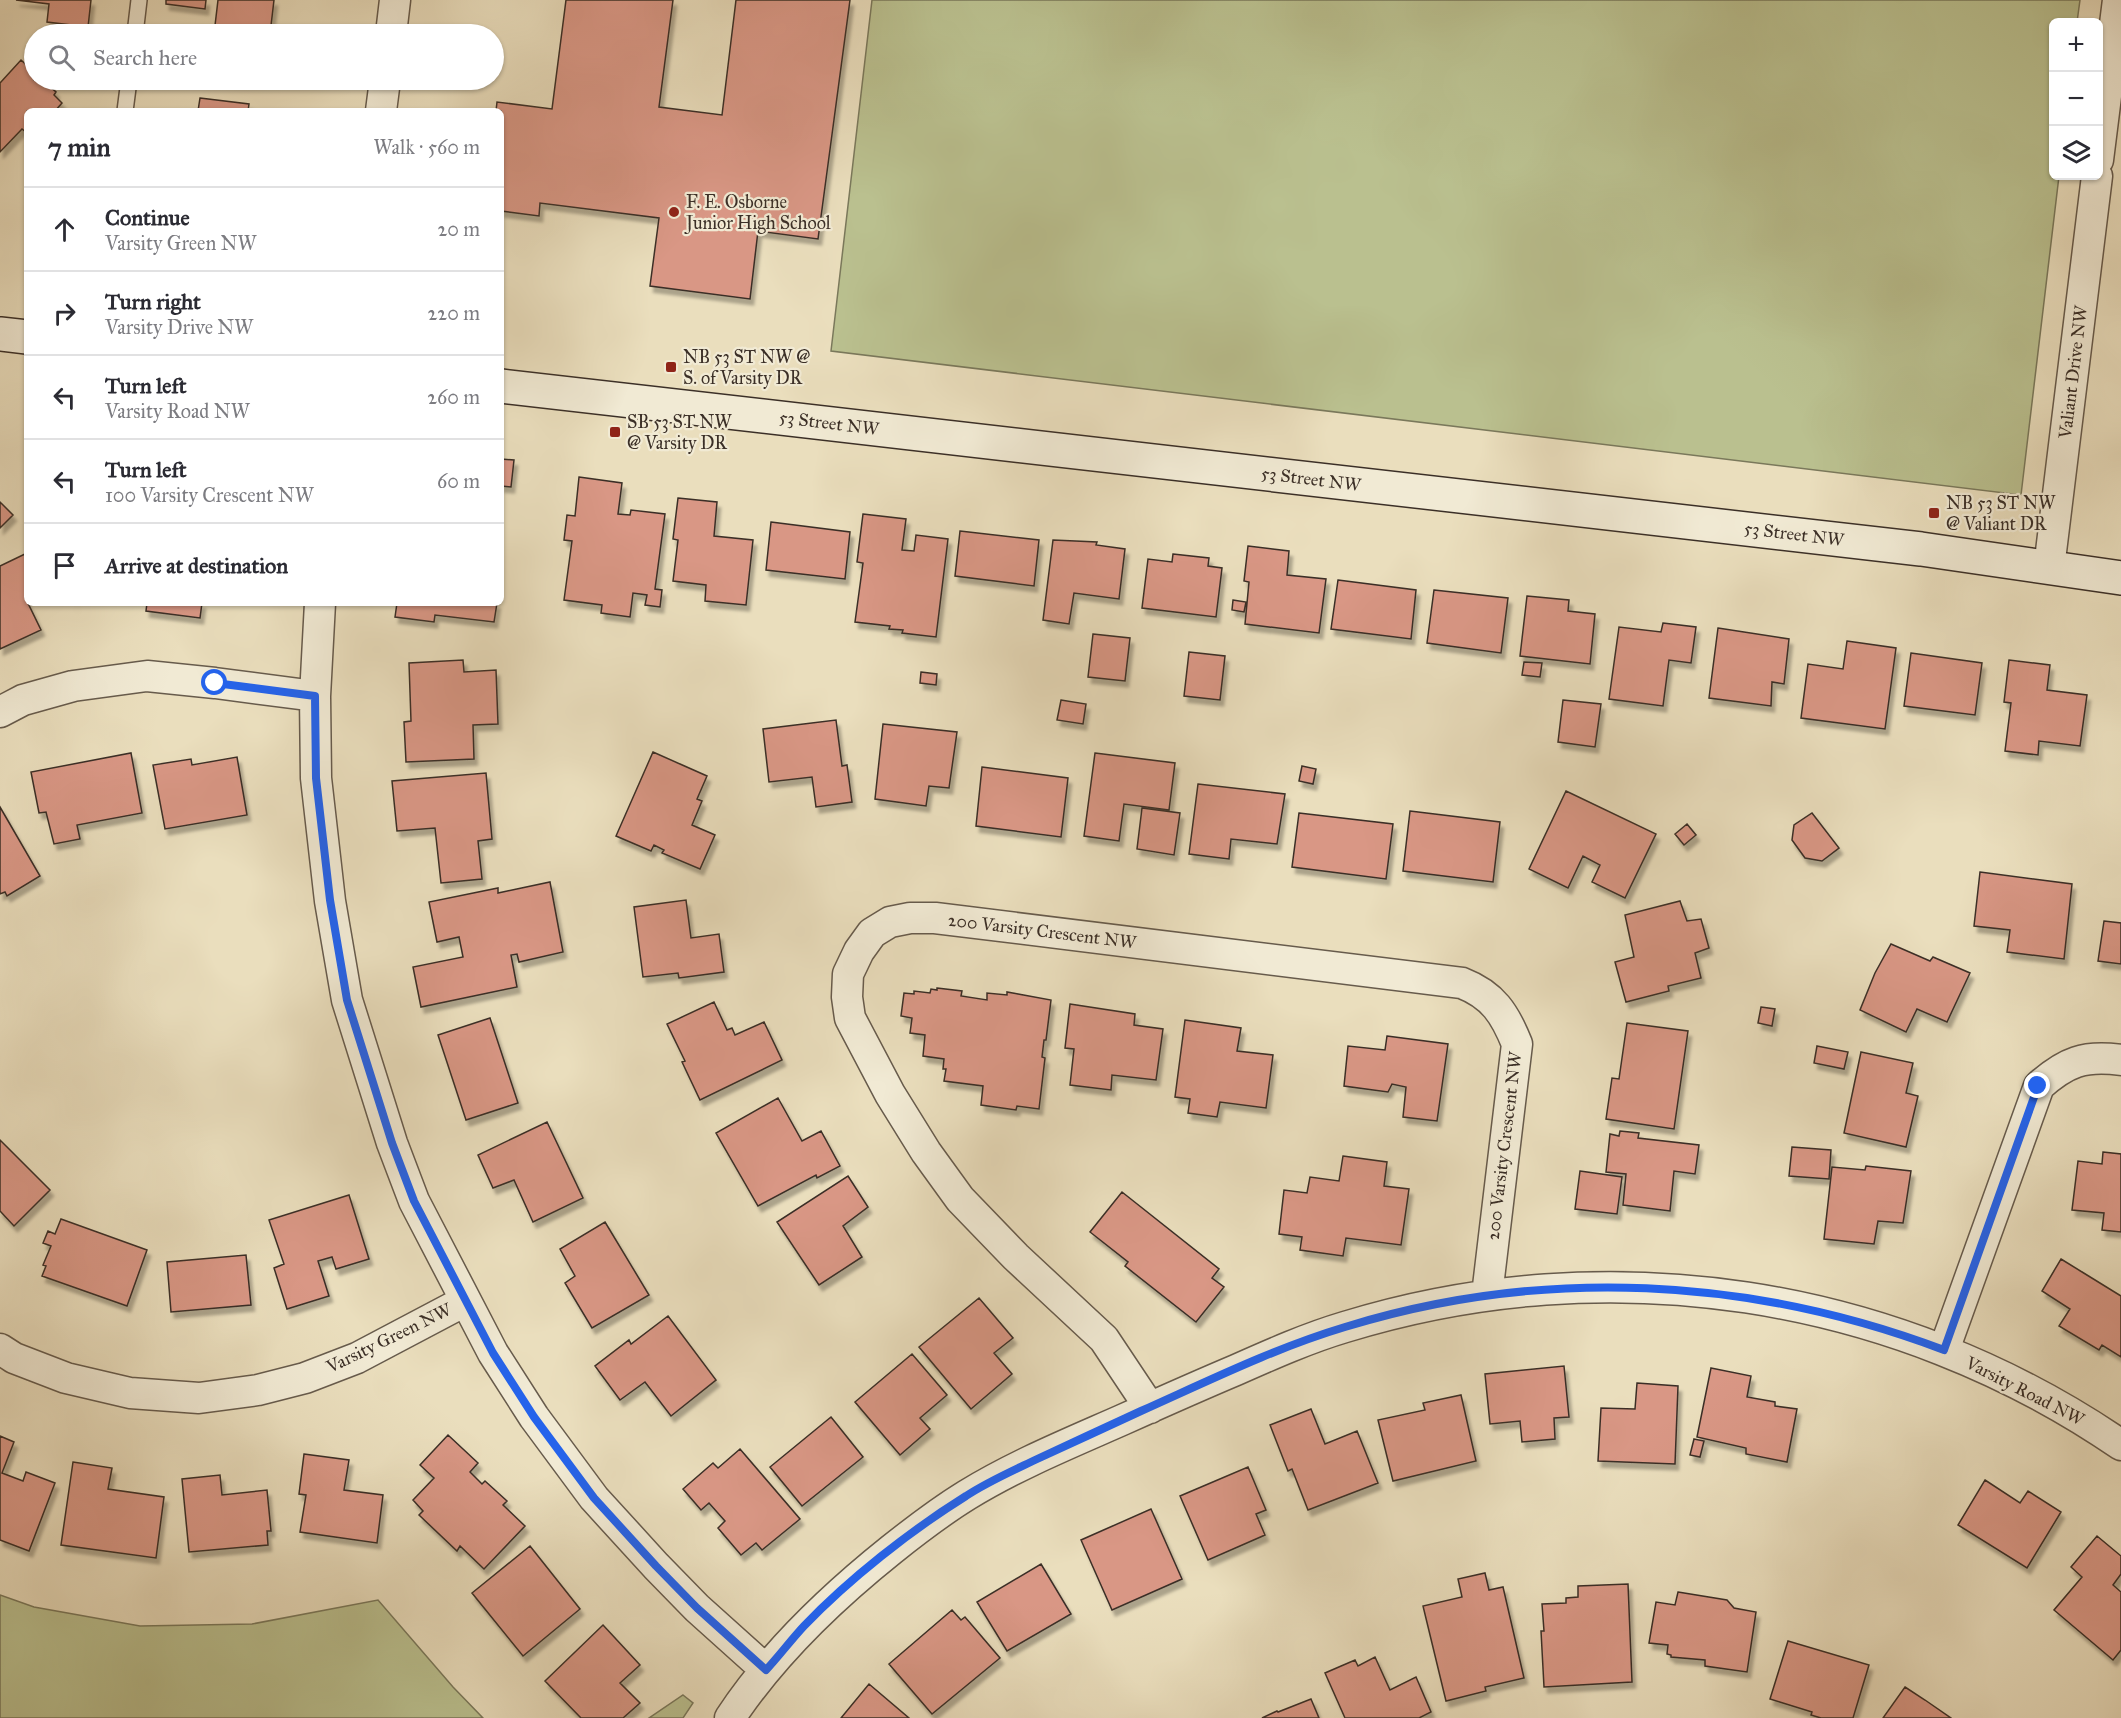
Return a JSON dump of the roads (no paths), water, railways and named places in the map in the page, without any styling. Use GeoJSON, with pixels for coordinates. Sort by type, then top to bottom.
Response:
{"type":"FeatureCollection","features":[{"type":"Feature","properties":{"kind":"street"},"geometry":{"type":"LineString","coordinates":[[392,24],[395,0]]}},
{"type":"Feature","properties":{"kind":"street"},"geometry":{"type":"LineString","coordinates":[[2102,126],[2118,0]]}},
{"type":"Feature","properties":{"kind":"street"},"geometry":{"type":"LineString","coordinates":[[381,108],[384,90]]}},
{"type":"Feature","properties":{"kind":"street","name":"Valiant Drive NW"},"geometry":{"type":"LineString","coordinates":[[2049,568],[2097,180]]}},
{"type":"Feature","properties":{"kind":"street"},"geometry":{"type":"LineString","coordinates":[[0,334],[24,337]]}},
{"type":"Feature","properties":{"kind":"street","name":"53 Street NW"},"geometry":{"type":"LineString","coordinates":[[504,386],[1921,549],[2121,578]]}},
{"type":"Feature","properties":{"kind":"street"},"geometry":{"type":"LineString","coordinates":[[320,606],[315,696],[316,778],[330,900],[347,1000],[392,1143],[414,1201],[493,1353],[534,1417],[594,1498],[697,1608],[766,1670]]}},
{"type":"Feature","properties":{"kind":"street"},"geometry":{"type":"LineString","coordinates":[[0,711],[23,700],[73,686],[147,676],[315,696]]}},
{"type":"Feature","properties":{"kind":"street","name":"200 Varsity Crescent NW"},"geometry":{"type":"LineString","coordinates":[[1149,1408],[1104,1339],[1016,1257],[960,1199],[926,1152],[860,1040],[850,1018],[846,997],[848,974],[872,933],[890,922],[910,918],[934,918],[1462,983],[1476,988],[1507,1018],[1517,1044],[1487,1295]]}},
{"type":"Feature","properties":{"kind":"street"},"geometry":{"type":"LineString","coordinates":[[1944,1350],[2038,1086],[2065,1065],[2083,1059],[2121,1060]]}},
{"type":"Feature","properties":{"kind":"street","name":"Varsity Road NW"},"geometry":{"type":"LineString","coordinates":[[730,1718],[766,1670],[805,1625],[850,1583],[916,1530],[968,1494],[1018,1468],[1285,1348],[1345,1327],[1418,1308],[1526,1290],[1592,1287],[1647,1287],[1712,1292],[1781,1302],[1863,1322],[1944,1350],[2014,1381],[2092,1425],[2121,1445]]}},
{"type":"Feature","properties":{"kind":"street","name":"Varsity Green NW"},"geometry":{"type":"LineString","coordinates":[[0,1349],[14,1358],[66,1378],[130,1393],[199,1398],[258,1390],[305,1378],[357,1358],[465,1301]]}},
{"type":"Feature","properties":{"kind":"lane"},"geometry":{"type":"LineString","coordinates":[[136,24],[139,0]]}},
{"type":"Feature","properties":{"kind":"lane"},"geometry":{"type":"LineString","coordinates":[[125,108],[128,90]]}},
{"type":"Feature","properties":{"kind":"place","name":"F. E. Osborne Junior High School"},"geometry":{"type":"Point","coordinates":[674,212]}},
{"type":"Feature","properties":{"kind":"place","name":"NB 53 ST NW @ S. of Varsity DR"},"geometry":{"type":"Point","coordinates":[671,367]}},
{"type":"Feature","properties":{"kind":"place","name":"SB 53 ST NW @ Varsity DR"},"geometry":{"type":"Point","coordinates":[615,432]}},
{"type":"Feature","properties":{"kind":"place","name":"NB 53 ST NW @ Valiant DR"},"geometry":{"type":"Point","coordinates":[1934,513]}}]}
